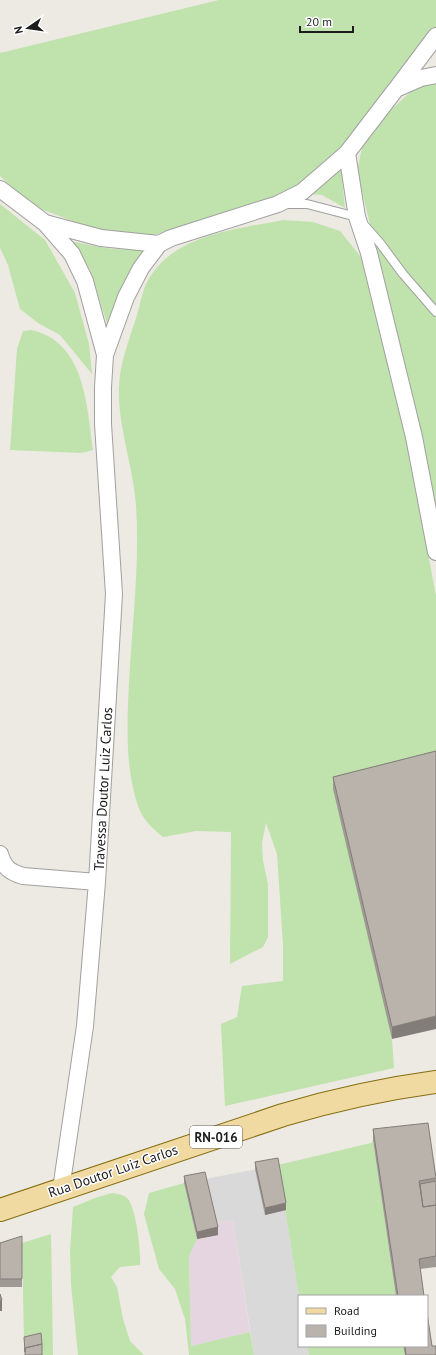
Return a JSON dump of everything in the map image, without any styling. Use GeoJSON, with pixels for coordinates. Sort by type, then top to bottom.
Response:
{"type":"FeatureCollection","features":[{"type":"Feature","properties":{"kind":"main road","name":"Rua Doutor Luiz Carlos"},"geometry":{"type":"LineString","coordinates":[[0,1210],[284,1114],[382,1091],[436,1082]]}},
{"type":"Feature","properties":{"kind":"street"},"geometry":{"type":"LineString","coordinates":[[105,355],[126,297],[141,268],[159,244],[171,238],[278,204],[302,192],[347,153],[436,36]]}},
{"type":"Feature","properties":{"kind":"street"},"geometry":{"type":"LineString","coordinates":[[396,89],[421,78],[436,75]]}},
{"type":"Feature","properties":{"kind":"street"},"geometry":{"type":"LineString","coordinates":[[347,153],[357,217],[369,253],[414,437],[436,552]]}},
{"type":"Feature","properties":{"kind":"street"},"geometry":{"type":"LineString","coordinates":[[1,191],[45,224],[72,254],[85,281],[105,355]]}},
{"type":"Feature","properties":{"kind":"street"},"geometry":{"type":"LineString","coordinates":[[45,224],[101,238],[159,244]]}},
{"type":"Feature","properties":{"kind":"street","name":"Travessa Doutor Luiz Carlos"},"geometry":{"type":"LineString","coordinates":[[61,1189],[85,1026],[97,882],[114,594],[104,432],[103,387],[105,355]]}},
{"type":"Feature","properties":{"kind":"street"},"geometry":{"type":"LineString","coordinates":[[0,854],[4,866],[12,872],[23,876],[97,882]]}},
{"type":"Feature","properties":{"kind":"lane"},"geometry":{"type":"LineString","coordinates":[[278,204],[307,204],[357,217],[436,312]]}},
{"type":"Feature","properties":{"kind":"shaded area"},"geometry":{"type":"Polygon","coordinates":[[[278,1165],[299,1295],[298,1347],[307,1347],[309,1355],[254,1355],[233,1220],[215,1223],[205,1179],[278,1165]]]}},
{"type":"Feature","properties":{"kind":"shaded area"},"geometry":{"type":"Polygon","coordinates":[[[233,1220],[250,1332],[191,1346],[189,1256],[197,1239],[217,1235],[215,1223],[233,1220]]]}},
{"type":"Feature","properties":{"kind":"green space"},"geometry":{"type":"Polygon","coordinates":[[[219,0],[436,0],[436,29],[337,158],[286,196],[167,232],[131,240],[112,236],[33,206],[0,176],[0,53],[219,0]]]}},
{"type":"Feature","properties":{"kind":"green space"},"geometry":{"type":"Polygon","coordinates":[[[436,80],[436,548],[378,257],[357,171],[363,143],[380,120],[417,86],[436,80]]]}},
{"type":"Feature","properties":{"kind":"green space"},"geometry":{"type":"Polygon","coordinates":[[[341,167],[345,208],[322,195],[307,194],[328,181],[341,167]]]}},
{"type":"Feature","properties":{"kind":"green space"},"geometry":{"type":"Polygon","coordinates":[[[0,204],[45,240],[75,293],[89,344],[92,374],[60,335],[38,323],[20,309],[8,265],[0,248],[0,204]]]}},
{"type":"Feature","properties":{"kind":"green space"},"geometry":{"type":"Polygon","coordinates":[[[283,220],[313,222],[340,231],[361,257],[379,317],[407,440],[436,596],[436,764],[392,1039],[394,1068],[225,1106],[221,1024],[237,1017],[242,986],[283,981],[283,945],[277,854],[266,823],[262,843],[263,861],[268,884],[268,937],[263,947],[230,964],[231,832],[196,831],[163,837],[142,815],[138,806],[131,776],[128,745],[128,714],[137,527],[134,489],[120,407],[120,375],[143,291],[157,267],[171,254],[188,244],[206,237],[225,231],[283,220]]]}},
{"type":"Feature","properties":{"kind":"green space"},"geometry":{"type":"Polygon","coordinates":[[[70,241],[120,249],[141,249],[151,247],[117,302],[107,324],[90,269],[70,241]]]}},
{"type":"Feature","properties":{"kind":"green space"},"geometry":{"type":"Polygon","coordinates":[[[31,330],[49,337],[63,347],[73,361],[85,396],[93,450],[81,453],[10,450],[17,349],[23,331],[31,330]]]}},
{"type":"Feature","properties":{"kind":"green space"},"geometry":{"type":"Polygon","coordinates":[[[373,1140],[396,1295],[299,1295],[278,1165],[371,1143],[373,1140]]]}},
{"type":"Feature","properties":{"kind":"green space"},"geometry":{"type":"Polygon","coordinates":[[[184,1183],[197,1239],[189,1256],[191,1346],[250,1332],[254,1355],[189,1355],[185,1319],[175,1289],[159,1269],[144,1214],[149,1193],[184,1183]]]}},
{"type":"Feature","properties":{"kind":"green space"},"geometry":{"type":"Polygon","coordinates":[[[112,1193],[122,1195],[127,1198],[133,1210],[135,1219],[140,1249],[140,1265],[120,1267],[111,1277],[117,1287],[123,1319],[130,1341],[144,1355],[78,1355],[71,1284],[70,1252],[73,1207],[112,1193]]]}},
{"type":"Feature","properties":{"kind":"green space"},"geometry":{"type":"Polygon","coordinates":[[[51,1234],[53,1355],[42,1355],[41,1337],[24,1340],[22,1243],[51,1234]]]}},
{"type":"Feature","properties":{"kind":"green space"},"geometry":{"type":"Polygon","coordinates":[[[307,1347],[403,1347],[405,1355],[309,1355],[307,1347]]]}},
{"type":"Feature","properties":{"kind":"building"},"geometry":{"type":"Polygon","coordinates":[[[436,751],[436,1016],[392,1027],[333,777],[436,751]]]}},
{"type":"Feature","properties":{"kind":"building"},"geometry":{"type":"Polygon","coordinates":[[[428,1123],[436,1178],[419,1181],[423,1207],[436,1205],[436,1256],[419,1259],[424,1295],[398,1295],[373,1129],[428,1123]]]}},
{"type":"Feature","properties":{"kind":"building"},"geometry":{"type":"Polygon","coordinates":[[[278,1158],[286,1203],[265,1208],[255,1162],[278,1158]]]}},
{"type":"Feature","properties":{"kind":"building"},"geometry":{"type":"Polygon","coordinates":[[[205,1172],[218,1227],[197,1232],[184,1176],[205,1172]]]}},
{"type":"Feature","properties":{"kind":"building"},"geometry":{"type":"Polygon","coordinates":[[[436,1181],[436,1205],[423,1207],[420,1184],[436,1181]]]}},
{"type":"Feature","properties":{"kind":"building"},"geometry":{"type":"Polygon","coordinates":[[[22,1236],[22,1279],[0,1279],[0,1243],[22,1236]]]}},
{"type":"Feature","properties":{"kind":"building"},"geometry":{"type":"Polygon","coordinates":[[[428,1320],[432,1346],[436,1346],[436,1355],[406,1355],[405,1347],[428,1347],[428,1320]]]}},
{"type":"Feature","properties":{"kind":"building"},"geometry":{"type":"Polygon","coordinates":[[[41,1333],[42,1344],[25,1348],[25,1352],[24,1337],[41,1333]]]}},
{"type":"Feature","properties":{"kind":"building"},"geometry":{"type":"Polygon","coordinates":[[[42,1344],[42,1355],[25,1355],[25,1348],[42,1344]]]}}]}
